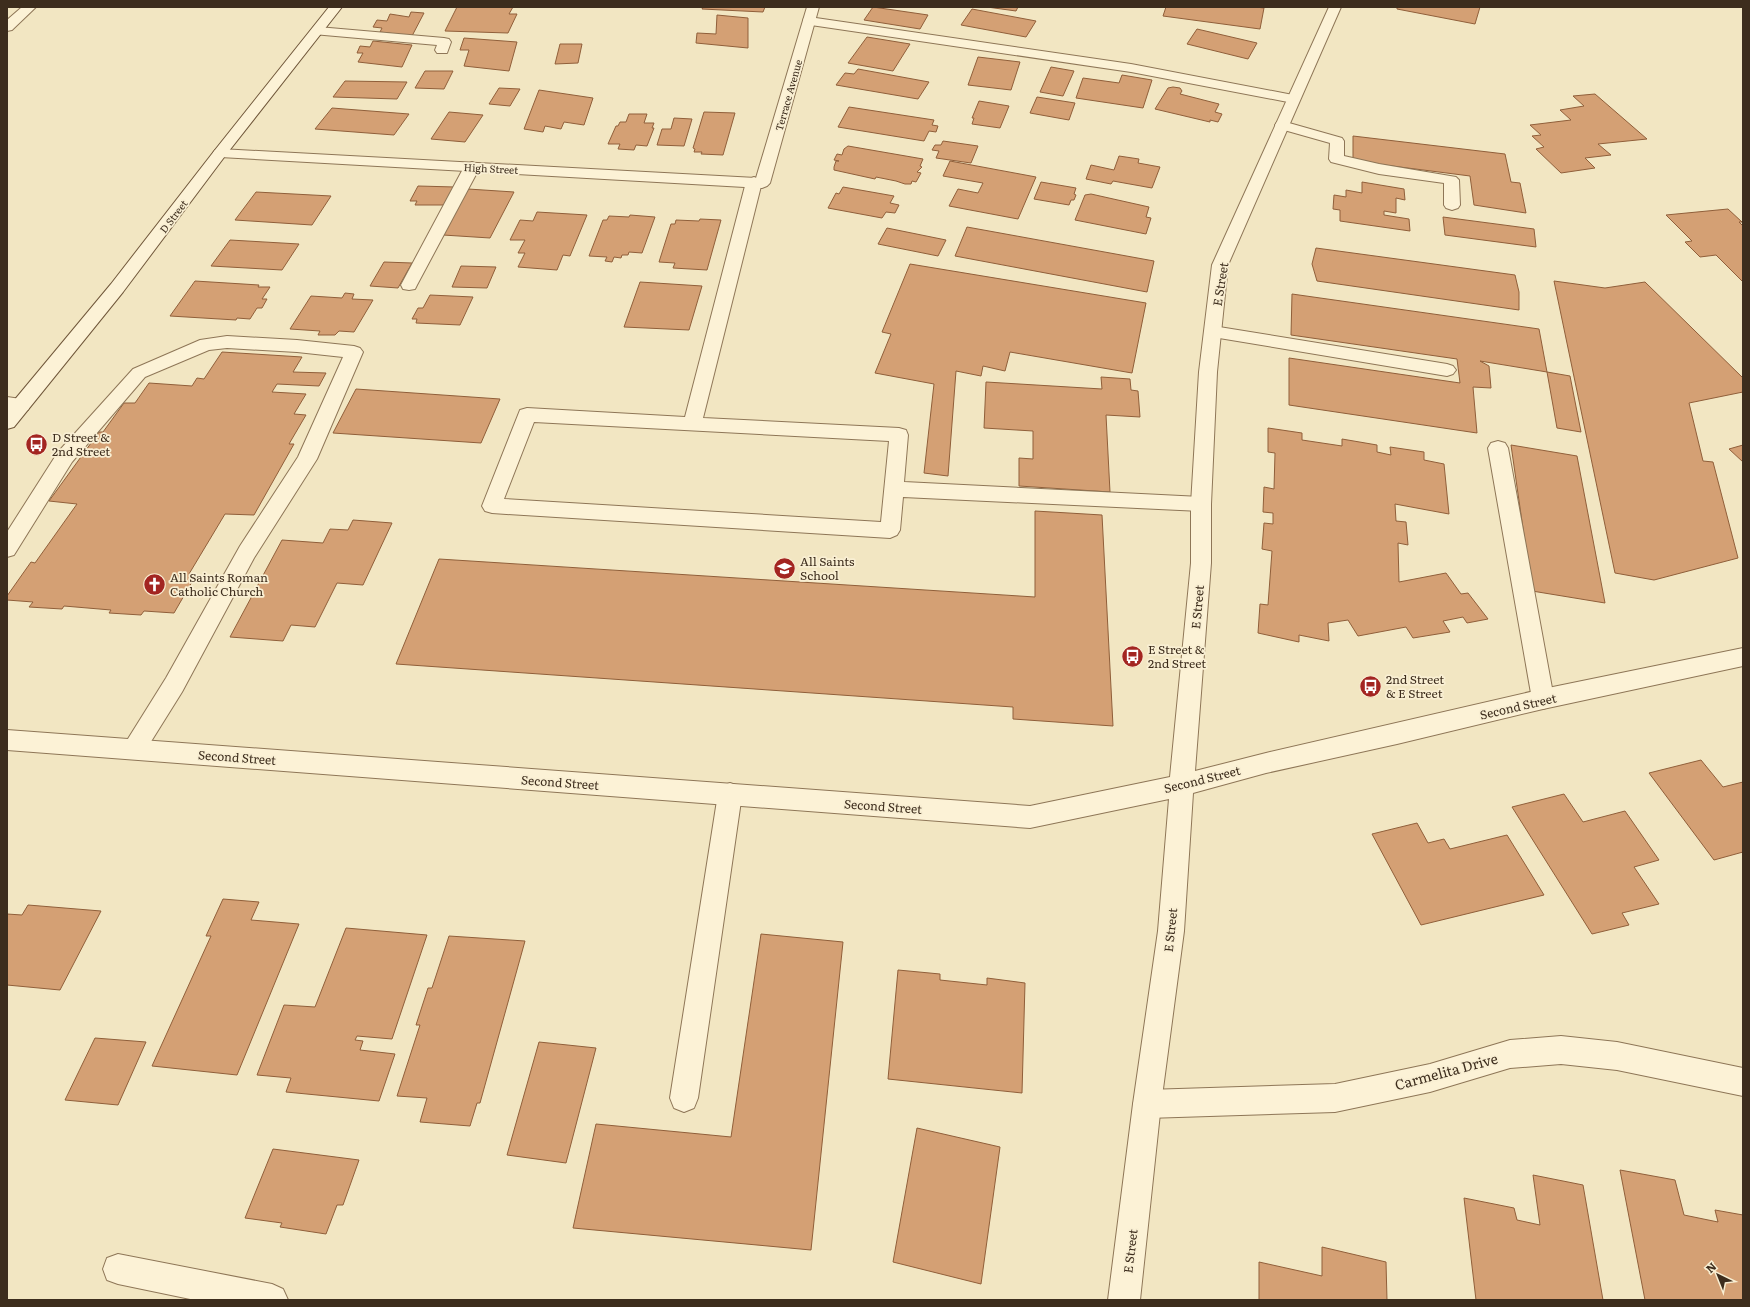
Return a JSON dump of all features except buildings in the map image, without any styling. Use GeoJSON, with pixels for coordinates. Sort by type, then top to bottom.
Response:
{"type":"FeatureCollection","features":[{"type":"Feature","properties":{"kind":"street"},"geometry":{"type":"LineString","coordinates":[[7,27],[30,7]]}},
{"type":"Feature","properties":{"kind":"street","name":"D Street"},"geometry":{"type":"LineString","coordinates":[[7,422],[14,404],[117,288],[220,153],[318,32],[336,7]]}},
{"type":"Feature","properties":{"kind":"street","name":"Terrace Avenue"},"geometry":{"type":"LineString","coordinates":[[692,424],[758,183],[813,7]]}},
{"type":"Feature","properties":{"kind":"street","name":"E Street"},"geometry":{"type":"LineString","coordinates":[[1124,1300],[1147,1104],[1169,946],[1187,712],[1201,563],[1201,504],[1208,372],[1220,265],[1335,7]]}},
{"type":"Feature","properties":{"kind":"street"},"geometry":{"type":"LineString","coordinates":[[809,21],[1131,68],[1293,99]]}},
{"type":"Feature","properties":{"kind":"street"},"geometry":{"type":"LineString","coordinates":[[318,32],[444,42],[442,50]]}},
{"type":"Feature","properties":{"kind":"street"},"geometry":{"type":"LineString","coordinates":[[1282,125],[1337,141],[1336,159],[1379,169],[1451,180],[1452,205]]}},
{"type":"Feature","properties":{"kind":"street","name":"High Street"},"geometry":{"type":"LineString","coordinates":[[220,153],[758,183]]}},
{"type":"Feature","properties":{"kind":"street"},"geometry":{"type":"LineString","coordinates":[[409,285],[472,167]]}},
{"type":"Feature","properties":{"kind":"street"},"geometry":{"type":"LineString","coordinates":[[1213,332],[1447,370]]}},
{"type":"Feature","properties":{"kind":"street"},"geometry":{"type":"LineString","coordinates":[[7,549],[65,457],[138,373],[206,344],[227,342],[297,346],[354,352],[307,459],[247,552],[174,685],[134,749]]}},
{"type":"Feature","properties":{"kind":"street"},"geometry":{"type":"LineString","coordinates":[[527,414],[692,424],[899,435],[890,530],[492,506],[527,414]]}},
{"type":"Feature","properties":{"kind":"street"},"geometry":{"type":"LineString","coordinates":[[1498,448],[1543,699]]}},
{"type":"Feature","properties":{"kind":"street"},"geometry":{"type":"LineString","coordinates":[[894,489],[1201,504]]}},
{"type":"Feature","properties":{"kind":"street","name":"Second Street"},"geometry":{"type":"LineString","coordinates":[[7,740],[1030,817],[1182,785],[1266,763],[1390,736],[1543,699],[1743,657]]}},
{"type":"Feature","properties":{"kind":"street"},"geometry":{"type":"LineString","coordinates":[[684,1098],[730,794]]}},
{"type":"Feature","properties":{"kind":"street","name":"Carmelita Drive"},"geometry":{"type":"LineString","coordinates":[[1147,1104],[1335,1098],[1430,1078],[1510,1054],[1561,1050],[1617,1056],[1743,1082]]}},
{"type":"Feature","properties":{"kind":"street"},"geometry":{"type":"LineString","coordinates":[[118,1269],[272,1300]]}},
{"type":"Feature","properties":{"kind":"place","name":"D Street & 2nd Street"},"geometry":{"type":"Point","coordinates":[37,444]}},
{"type":"Feature","properties":{"kind":"place","name":"All Saints School"},"geometry":{"type":"Point","coordinates":[784,568]}},
{"type":"Feature","properties":{"kind":"place","name":"All Saints Roman Catholic Church"},"geometry":{"type":"Point","coordinates":[154,584]}},
{"type":"Feature","properties":{"kind":"place","name":"E Street & 2nd Street"},"geometry":{"type":"Point","coordinates":[1132,656]}},
{"type":"Feature","properties":{"kind":"place","name":"2nd Street & E Street"},"geometry":{"type":"Point","coordinates":[1371,686]}}]}
